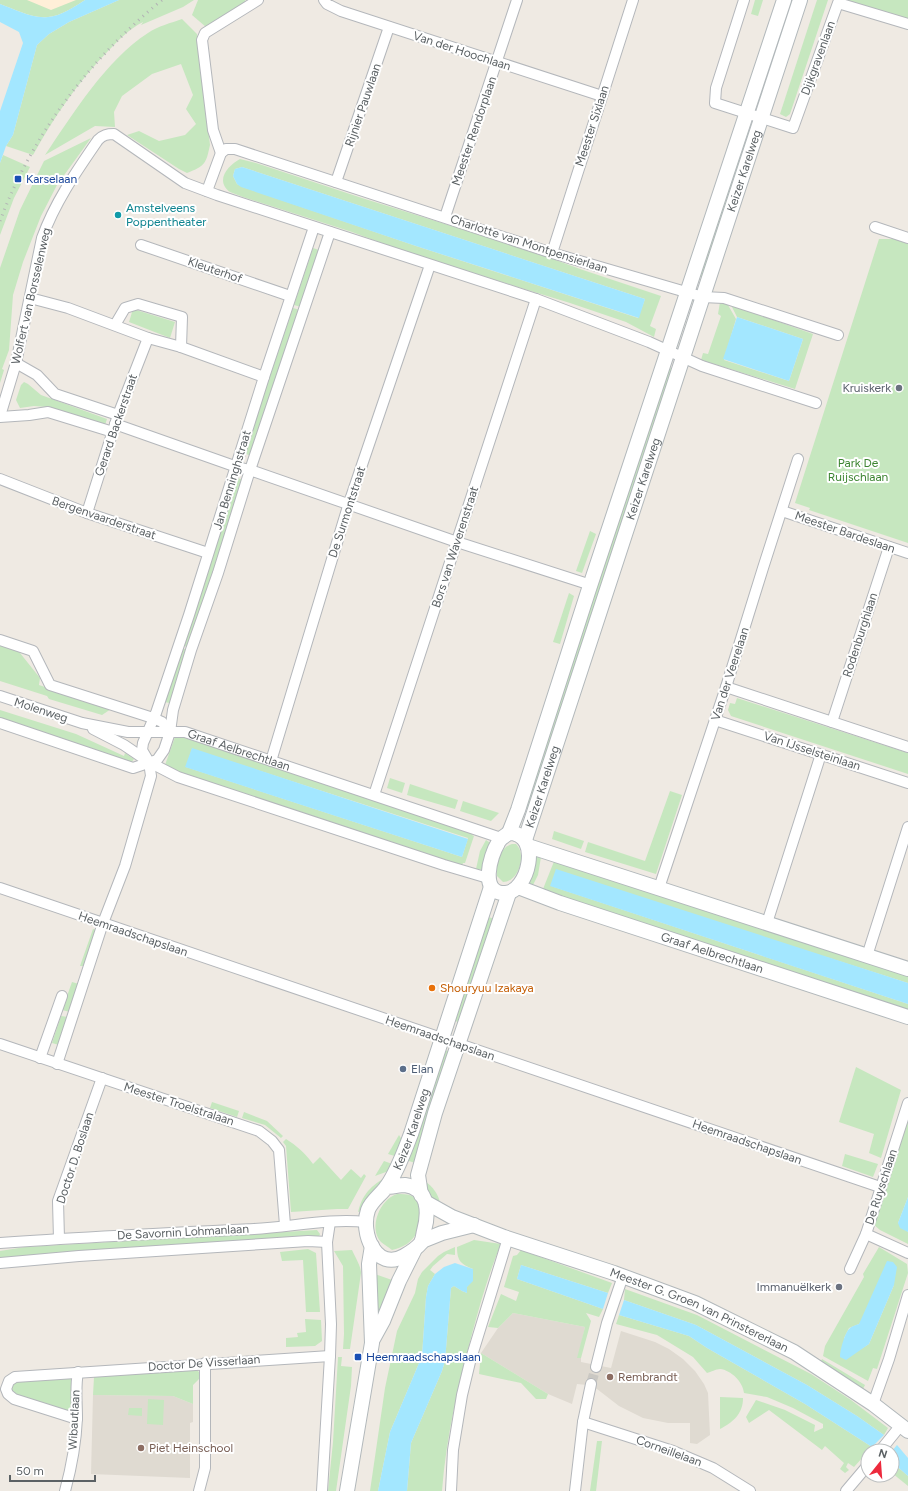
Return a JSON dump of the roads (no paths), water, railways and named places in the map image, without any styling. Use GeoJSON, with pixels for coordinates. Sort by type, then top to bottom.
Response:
{"type":"FeatureCollection","features":[{"type":"Feature","properties":{"kind":"main road","name":"Keizer Karelweg"},"geometry":{"type":"LineString","coordinates":[[505,836],[518,810],[590,585],[784,0]]}},
{"type":"Feature","properties":{"kind":"main road","name":"Keizer Karelweg"},"geometry":{"type":"LineString","coordinates":[[527,843],[800,0]]}},
{"type":"Feature","properties":{"kind":"main road"},"geometry":{"type":"LineString","coordinates":[[527,843],[529,861],[522,881],[513,890],[497,892],[490,882],[490,862],[498,842],[505,836],[516,833],[527,843],[659,888],[908,969]]}},
{"type":"Feature","properties":{"kind":"main road","name":"Keizer Karelweg"},"geometry":{"type":"LineString","coordinates":[[386,1188],[396,1171],[411,1134],[490,882]]}},
{"type":"Feature","properties":{"kind":"main road","name":"Keizer Karelweg"},"geometry":{"type":"LineString","coordinates":[[424,1199],[418,1175],[435,1113],[513,890]]}},
{"type":"Feature","properties":{"kind":"main road","name":"Graaf Aelbrechtlaan"},"geometry":{"type":"LineString","coordinates":[[513,890],[560,903],[908,1018]]}},
{"type":"Feature","properties":{"kind":"main road"},"geometry":{"type":"LineString","coordinates":[[372,1343],[383,1321],[399,1281],[418,1246],[428,1216],[424,1199],[414,1188],[404,1185],[386,1188],[374,1200],[368,1210],[366,1222],[368,1236],[372,1246],[379,1256],[388,1260],[397,1260],[418,1246],[442,1232],[474,1225]]}},
{"type":"Feature","properties":{"kind":"main road","name":"Meester G. Groen van Prinstererlaan"},"geometry":{"type":"LineString","coordinates":[[424,1199],[452,1217],[508,1238],[623,1276],[695,1302],[794,1352],[873,1404],[904,1428]]}},
{"type":"Feature","properties":{"kind":"main road"},"geometry":{"type":"LineString","coordinates":[[347,1491],[372,1343],[370,1264],[372,1246]]}},
{"type":"Feature","properties":{"kind":"street"},"geometry":{"type":"LineString","coordinates":[[258,0],[205,33],[202,40],[213,130],[221,153],[206,191],[536,299],[649,342],[668,350],[683,359],[816,403]]}},
{"type":"Feature","properties":{"kind":"street","name":"Van der Hoochlaan"},"geometry":{"type":"LineString","coordinates":[[324,0],[341,11],[602,96]]}},
{"type":"Feature","properties":{"kind":"street","name":"Meester Rendorplaan"},"geometry":{"type":"LineString","coordinates":[[445,217],[517,0]]}},
{"type":"Feature","properties":{"kind":"street","name":"Meester Sixlaan"},"geometry":{"type":"LineString","coordinates":[[552,252],[634,0]]}},
{"type":"Feature","properties":{"kind":"street","name":"Keizer Karelweg"},"geometry":{"type":"LineString","coordinates":[[744,0],[716,88],[715,103],[762,118]]}},
{"type":"Feature","properties":{"kind":"street","name":"Dijkgravenlaan"},"geometry":{"type":"LineString","coordinates":[[762,118],[793,128],[838,3],[908,24]]}},
{"type":"Feature","properties":{"kind":"street","name":"Rijnier Pauwlaan"},"geometry":{"type":"LineString","coordinates":[[336,182],[389,27]]}},
{"type":"Feature","properties":{"kind":"street","name":"Wolfert van Borsselenweg"},"geometry":{"type":"LineString","coordinates":[[0,416],[16,363],[42,238],[49,218],[66,187],[98,140],[109,134],[114,134],[185,183],[206,191]]}},
{"type":"Feature","properties":{"kind":"street","name":"Charlotte van Montpensierlaan"},"geometry":{"type":"LineString","coordinates":[[221,153],[226,149],[235,149],[552,252],[703,297],[724,298],[838,335]]}},
{"type":"Feature","properties":{"kind":"street","name":"Jan Benninghstraat"},"geometry":{"type":"LineString","coordinates":[[314,227],[290,296],[189,615],[153,718],[147,731],[142,750],[150,762],[157,760],[164,750],[170,732],[173,710],[191,650],[228,544],[250,470],[330,232]]}},
{"type":"Feature","properties":{"kind":"street"},"geometry":{"type":"LineString","coordinates":[[875,227],[908,238]]}},
{"type":"Feature","properties":{"kind":"street","name":"Kleuterhof"},"geometry":{"type":"LineString","coordinates":[[140,245],[290,296]]}},
{"type":"Feature","properties":{"kind":"street","name":"De Surmontstraat"},"geometry":{"type":"LineString","coordinates":[[271,761],[349,503],[430,265]]}},
{"type":"Feature","properties":{"kind":"street"},"geometry":{"type":"LineString","coordinates":[[30,298],[68,308],[148,338],[181,347],[264,377]]}},
{"type":"Feature","properties":{"kind":"street","name":"Bors van Waverenstraat"},"geometry":{"type":"LineString","coordinates":[[374,795],[536,299]]}},
{"type":"Feature","properties":{"kind":"street"},"geometry":{"type":"LineString","coordinates":[[115,325],[126,308],[138,304],[182,317],[181,347]]}},
{"type":"Feature","properties":{"kind":"street","name":"Gerard Backerstraat"},"geometry":{"type":"LineString","coordinates":[[86,513],[116,424],[148,338]]}},
{"type":"Feature","properties":{"kind":"street"},"geometry":{"type":"LineString","coordinates":[[16,363],[37,375],[55,394],[116,424],[236,467],[250,470],[349,503],[457,542],[590,585]]}},
{"type":"Feature","properties":{"kind":"street"},"geometry":{"type":"LineString","coordinates":[[0,416],[29,415],[48,412],[116,424]]}},
{"type":"Feature","properties":{"kind":"street","name":"Van der Veerelaan"},"geometry":{"type":"LineString","coordinates":[[659,888],[716,720],[798,460]]}},
{"type":"Feature","properties":{"kind":"street","name":"Bergenvaarderstraat"},"geometry":{"type":"LineString","coordinates":[[0,479],[86,513],[208,553]]}},
{"type":"Feature","properties":{"kind":"street","name":"Meester Bardeslaan"},"geometry":{"type":"LineString","coordinates":[[782,511],[908,553]]}},
{"type":"Feature","properties":{"kind":"street","name":"Rodenburghlaan"},"geometry":{"type":"LineString","coordinates":[[832,722],[889,547]]}},
{"type":"Feature","properties":{"kind":"street"},"geometry":{"type":"LineString","coordinates":[[0,640],[33,651],[50,685],[153,718],[162,722],[170,732]]}},
{"type":"Feature","properties":{"kind":"street"},"geometry":{"type":"LineString","coordinates":[[726,688],[908,748]]}},
{"type":"Feature","properties":{"kind":"street","name":"Molenweg"},"geometry":{"type":"LineString","coordinates":[[0,696],[82,723],[128,732],[170,732]]}},
{"type":"Feature","properties":{"kind":"street","name":"Van IJsselsteinlaan"},"geometry":{"type":"LineString","coordinates":[[716,720],[908,783]]}},
{"type":"Feature","properties":{"kind":"street"},"geometry":{"type":"LineString","coordinates":[[0,723],[133,768],[150,762],[178,777],[444,865],[490,882]]}},
{"type":"Feature","properties":{"kind":"street","name":"Molenweg"},"geometry":{"type":"LineString","coordinates":[[82,723],[124,745],[150,762]]}},
{"type":"Feature","properties":{"kind":"street","name":"Graaf Aelbrechtlaan"},"geometry":{"type":"LineString","coordinates":[[170,732],[185,732],[374,795],[505,836]]}},
{"type":"Feature","properties":{"kind":"street"},"geometry":{"type":"LineString","coordinates":[[767,923],[821,754]]}},
{"type":"Feature","properties":{"kind":"street"},"geometry":{"type":"LineString","coordinates":[[57,1064],[103,923],[125,866],[151,776],[150,762]]}},
{"type":"Feature","properties":{"kind":"street"},"geometry":{"type":"LineString","coordinates":[[867,956],[908,828]]}},
{"type":"Feature","properties":{"kind":"street","name":"Heemraadschapslaan"},"geometry":{"type":"LineString","coordinates":[[0,888],[880,1187]]}},
{"type":"Feature","properties":{"kind":"street"},"geometry":{"type":"LineString","coordinates":[[40,1058],[62,996]]}},
{"type":"Feature","properties":{"kind":"street","name":"Meester Troelstralaan"},"geometry":{"type":"LineString","coordinates":[[1,1048],[40,1058],[259,1130],[272,1141],[279,1150],[285,1225]]}},
{"type":"Feature","properties":{"kind":"street","name":"Doctor D. Boslaan"},"geometry":{"type":"LineString","coordinates":[[59,1239],[58,1201],[102,1078]]}},
{"type":"Feature","properties":{"kind":"street","name":"De Ruyschlaan"},"geometry":{"type":"LineString","coordinates":[[850,1269],[866,1234],[908,1103]]}},
{"type":"Feature","properties":{"kind":"street"},"geometry":{"type":"LineString","coordinates":[[322,1491],[331,1324],[327,1242],[330,1222]]}},
{"type":"Feature","properties":{"kind":"street","name":"De Savornin Lohmanlaan"},"geometry":{"type":"LineString","coordinates":[[0,1243],[252,1229],[330,1222],[366,1222]]}},
{"type":"Feature","properties":{"kind":"street"},"geometry":{"type":"LineString","coordinates":[[866,1234],[908,1253]]}},
{"type":"Feature","properties":{"kind":"street"},"geometry":{"type":"LineString","coordinates":[[78,1238],[79,1256]]}},
{"type":"Feature","properties":{"kind":"street"},"geometry":{"type":"LineString","coordinates":[[451,1491],[453,1450],[462,1395],[470,1362],[508,1238]]}},
{"type":"Feature","properties":{"kind":"street","name":"De Savornin Lohmanlaan"},"geometry":{"type":"LineString","coordinates":[[0,1263],[79,1256],[308,1241],[327,1242]]}},
{"type":"Feature","properties":{"kind":"street"},"geometry":{"type":"LineString","coordinates":[[596,1367],[607,1323],[623,1276]]}},
{"type":"Feature","properties":{"kind":"street"},"geometry":{"type":"LineString","coordinates":[[873,1404],[908,1295]]}},
{"type":"Feature","properties":{"kind":"street","name":"Doctor De Visserlaan"},"geometry":{"type":"LineString","coordinates":[[77,1419],[14,1399],[8,1394],[6,1388],[9,1382],[15,1377],[206,1363],[330,1356]]}},
{"type":"Feature","properties":{"kind":"street"},"geometry":{"type":"LineString","coordinates":[[199,1491],[205,1468],[206,1363]]}},
{"type":"Feature","properties":{"kind":"street","name":"Wibautlaan"},"geometry":{"type":"LineString","coordinates":[[65,1491],[70,1474],[77,1419],[76,1385],[78,1372]]}},
{"type":"Feature","properties":{"kind":"street"},"geometry":{"type":"LineString","coordinates":[[575,1491],[583,1422],[591,1384]]}},
{"type":"Feature","properties":{"kind":"street","name":"Corneillelaan"},"geometry":{"type":"LineString","coordinates":[[583,1422],[673,1451],[713,1468],[750,1491]]}},
{"type":"Feature","properties":{"kind":"street"},"geometry":{"type":"LineString","coordinates":[[888,1443],[904,1428]]}},
{"type":"Feature","properties":{"kind":"street"},"geometry":{"type":"LineString","coordinates":[[846,1491],[860,1474]]}},
{"type":"Feature","properties":{"kind":"water"},"geometry":{"type":"Polygon","coordinates":[[[85,0],[119,0],[69,22],[49,34],[37,45],[13,135],[6,146],[0,163],[0,111],[23,43],[19,32],[0,22],[0,4],[36,17],[48,17],[63,13],[85,0]]]}},
{"type":"Feature","properties":{"kind":"water"},"geometry":{"type":"Polygon","coordinates":[[[242,167],[645,299],[639,318],[416,246],[241,187],[237,184],[233,176],[235,169],[242,167]]]}},
{"type":"Feature","properties":{"kind":"water"},"geometry":{"type":"Polygon","coordinates":[[[737,317],[803,339],[789,381],[723,359],[737,317]]]}},
{"type":"Feature","properties":{"kind":"water"},"geometry":{"type":"Polygon","coordinates":[[[192,748],[468,839],[462,857],[185,767],[192,748]]]}},
{"type":"Feature","properties":{"kind":"water"},"geometry":{"type":"Polygon","coordinates":[[[556,869],[908,983],[908,1004],[550,886],[556,869]]]}},
{"type":"Feature","properties":{"kind":"water"},"geometry":{"type":"Polygon","coordinates":[[[908,1197],[908,1232],[900,1228],[898,1223],[908,1197]]]}},
{"type":"Feature","properties":{"kind":"water"},"geometry":{"type":"Polygon","coordinates":[[[887,1261],[893,1262],[897,1267],[894,1285],[869,1344],[846,1360],[840,1357],[845,1337],[850,1328],[859,1324],[887,1261]]]}},
{"type":"Feature","properties":{"kind":"water"},"geometry":{"type":"Polygon","coordinates":[[[455,1263],[473,1269],[473,1281],[467,1287],[467,1293],[454,1286],[451,1288],[445,1361],[411,1443],[407,1491],[378,1491],[390,1432],[422,1356],[428,1286],[435,1274],[444,1267],[455,1263]]]}},
{"type":"Feature","properties":{"kind":"water"},"geometry":{"type":"Polygon","coordinates":[[[521,1265],[608,1293],[603,1309],[517,1279],[521,1265]]]}},
{"type":"Feature","properties":{"kind":"water"},"geometry":{"type":"Polygon","coordinates":[[[624,1300],[696,1325],[807,1385],[857,1416],[884,1435],[876,1443],[866,1443],[805,1404],[707,1348],[689,1336],[619,1315],[624,1300]]]}},
{"type":"Feature","properties":{"kind":"water"},"geometry":{"type":"Polygon","coordinates":[[[900,1449],[908,1458],[908,1476],[900,1469],[900,1449]]]}},
{"type":"Feature","properties":{"kind":"tunnel"},"geometry":{"type":"LineString","coordinates":[[591,1384],[596,1367]]}},
{"type":"Feature","properties":{"kind":"railway"},"geometry":{"type":"LineString","coordinates":[[0,221],[13,189],[29,158],[66,100],[111,47],[162,0]]}},
{"type":"Feature","properties":{"kind":"place","name":"Karselaan"},"geometry":{"type":"Point","coordinates":[18,179]}},
{"type":"Feature","properties":{"kind":"place","name":"Amstelveens Poppentheater"},"geometry":{"type":"Point","coordinates":[118,215]}},
{"type":"Feature","properties":{"kind":"place","name":"Kruiskerk"},"geometry":{"type":"Point","coordinates":[899,388]}},
{"type":"Feature","properties":{"kind":"place","name":"Shouryuu Izakaya"},"geometry":{"type":"Point","coordinates":[432,988]}},
{"type":"Feature","properties":{"kind":"place","name":"Elan"},"geometry":{"type":"Point","coordinates":[403,1069]}},
{"type":"Feature","properties":{"kind":"place","name":"Immanuëlkerk"},"geometry":{"type":"Point","coordinates":[839,1287]}},
{"type":"Feature","properties":{"kind":"place","name":"Heemraadschapslaan"},"geometry":{"type":"Point","coordinates":[358,1357]}},
{"type":"Feature","properties":{"kind":"place","name":"Rembrandt"},"geometry":{"type":"Point","coordinates":[610,1377]}},
{"type":"Feature","properties":{"kind":"place","name":"Piet Heinschool"},"geometry":{"type":"Point","coordinates":[141,1448]}},
{"type":"Feature","properties":{"kind":"park label","name":"Park De Ruijschlaan"},"geometry":{"type":"Point","coordinates":[858,470]}}]}
